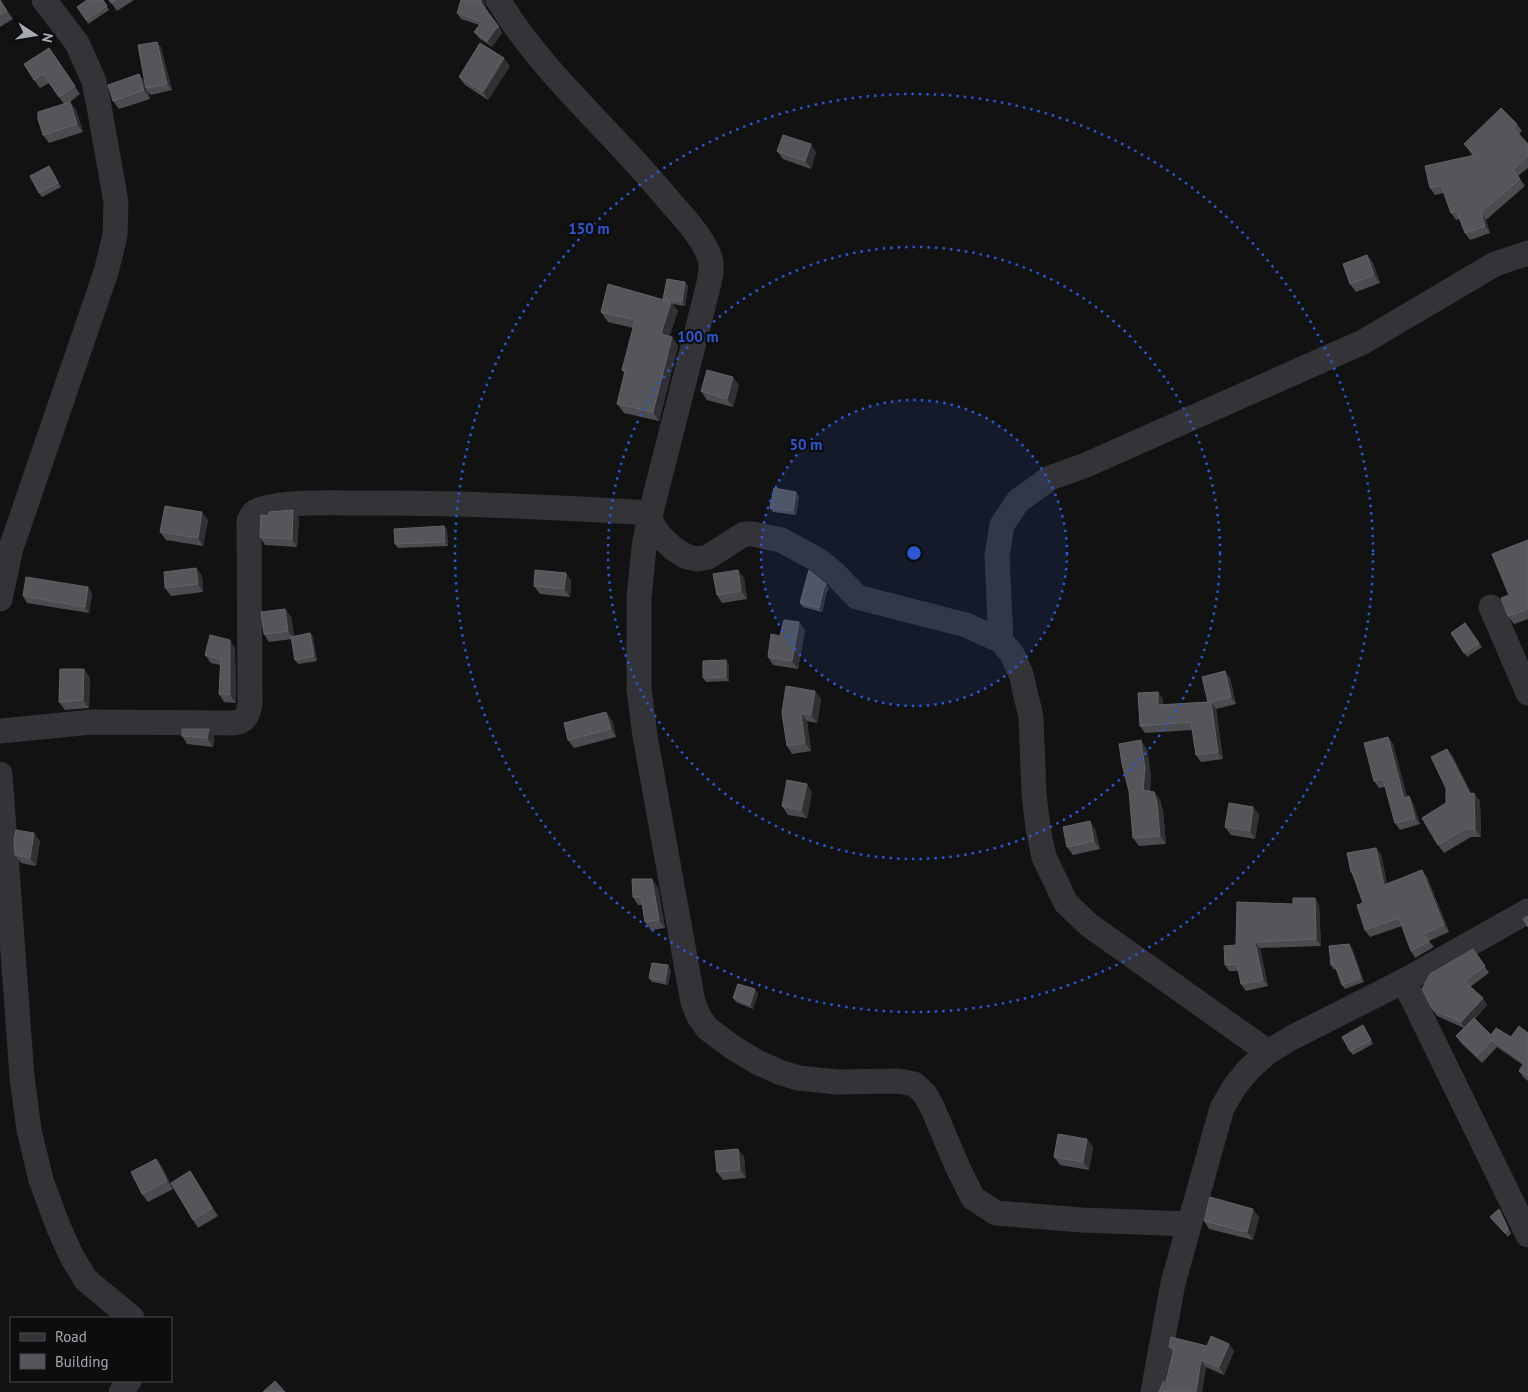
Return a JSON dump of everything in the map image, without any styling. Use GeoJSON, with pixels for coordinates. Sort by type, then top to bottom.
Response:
{"type":"FeatureCollection","features":[{"type":"Feature","properties":{"kind":"street"},"geometry":{"type":"LineString","coordinates":[[0,600],[11,548],[106,272],[115,235],[116,202],[114,187],[94,81],[77,43],[44,0]]}},
{"type":"Feature","properties":{"kind":"street"},"geometry":{"type":"LineString","coordinates":[[498,0],[512,22],[561,84],[641,167],[700,238],[710,260],[711,274],[650,517],[644,547],[639,598],[639,689],[645,736],[693,1002],[699,1017],[707,1028],[732,1047],[757,1062],[798,1078],[837,1082],[899,1081],[914,1084],[924,1094],[933,1109],[973,1198],[996,1213],[1082,1220],[1189,1224]]}},
{"type":"Feature","properties":{"kind":"street"},"geometry":{"type":"LineString","coordinates":[[1001,641],[997,556],[1002,525],[1018,501],[1050,478],[1086,465],[1363,342],[1496,264],[1528,253]]}},
{"type":"Feature","properties":{"kind":"street"},"geometry":{"type":"LineString","coordinates":[[0,731],[92,722],[232,723],[245,719],[250,704],[249,521],[253,513],[260,509],[273,506],[307,504],[423,502],[650,517]]}},
{"type":"Feature","properties":{"kind":"street"},"geometry":{"type":"LineString","coordinates":[[650,517],[661,537],[674,549],[687,557],[698,559],[708,557],[744,534],[754,534],[781,540],[818,560],[835,574],[856,597],[966,625],[1001,641],[1012,654],[1021,674],[1031,717],[1034,794],[1038,828],[1044,857],[1066,903],[1089,925],[1268,1052]]}},
{"type":"Feature","properties":{"kind":"street"},"geometry":{"type":"LineString","coordinates":[[1490,607],[1528,693]]}},
{"type":"Feature","properties":{"kind":"street"},"geometry":{"type":"LineString","coordinates":[[0,774],[22,1077],[29,1130],[40,1180],[58,1226],[86,1280],[131,1317]]}},
{"type":"Feature","properties":{"kind":"street"},"geometry":{"type":"LineString","coordinates":[[1153,1392],[1173,1284],[1189,1224],[1222,1108],[1235,1086],[1268,1052],[1293,1037],[1404,981],[1528,910]]}},
{"type":"Feature","properties":{"kind":"street"},"geometry":{"type":"LineString","coordinates":[[1404,981],[1528,1235]]}},
{"type":"Feature","properties":{"kind":"street"},"geometry":{"type":"LineString","coordinates":[[120,1392],[128,1382]]}},
{"type":"Feature","properties":{"kind":"building"},"geometry":{"type":"Polygon","coordinates":[[[0,0],[7,11],[0,15],[0,0]]]}},
{"type":"Feature","properties":{"kind":"building"},"geometry":{"type":"Polygon","coordinates":[[[87,0],[103,0],[107,6],[86,20],[77,7],[87,0]]]}},
{"type":"Feature","properties":{"kind":"building"},"geometry":{"type":"Polygon","coordinates":[[[461,0],[481,0],[481,3],[499,27],[497,27],[487,41],[474,32],[482,22],[457,13],[461,0]]]}},
{"type":"Feature","properties":{"kind":"building"},"geometry":{"type":"Polygon","coordinates":[[[157,42],[167,84],[146,88],[138,45],[157,42]]]}},
{"type":"Feature","properties":{"kind":"building"},"geometry":{"type":"Polygon","coordinates":[[[480,43],[504,58],[483,92],[459,77],[480,43]]]}},
{"type":"Feature","properties":{"kind":"building"},"geometry":{"type":"Polygon","coordinates":[[[49,48],[75,86],[59,97],[43,74],[34,80],[24,64],[49,48]]]}},
{"type":"Feature","properties":{"kind":"building"},"geometry":{"type":"Polygon","coordinates":[[[139,74],[144,90],[113,101],[108,85],[139,74]]]}},
{"type":"Feature","properties":{"kind":"building"},"geometry":{"type":"Polygon","coordinates":[[[70,102],[77,124],[43,135],[38,112],[70,102]]]}},
{"type":"Feature","properties":{"kind":"building"},"geometry":{"type":"Polygon","coordinates":[[[1501,108],[1517,124],[1513,128],[1528,144],[1528,156],[1513,170],[1520,179],[1481,212],[1485,226],[1465,233],[1457,211],[1451,213],[1441,185],[1430,188],[1425,166],[1475,155],[1464,144],[1501,108]]]}},
{"type":"Feature","properties":{"kind":"building"},"geometry":{"type":"Polygon","coordinates":[[[783,135],[811,144],[805,161],[777,151],[783,135]]]}},
{"type":"Feature","properties":{"kind":"building"},"geometry":{"type":"Polygon","coordinates":[[[49,166],[58,183],[39,193],[30,176],[49,166]]]}},
{"type":"Feature","properties":{"kind":"building"},"geometry":{"type":"Polygon","coordinates":[[[1367,255],[1374,275],[1350,284],[1343,264],[1367,255]]]}},
{"type":"Feature","properties":{"kind":"building"},"geometry":{"type":"Polygon","coordinates":[[[667,279],[685,282],[682,302],[663,299],[667,279]]]}},
{"type":"Feature","properties":{"kind":"building"},"geometry":{"type":"Polygon","coordinates":[[[608,284],[671,302],[661,334],[672,337],[653,412],[617,404],[625,371],[622,370],[635,320],[601,312],[608,284]]]}},
{"type":"Feature","properties":{"kind":"building"},"geometry":{"type":"Polygon","coordinates":[[[707,370],[733,377],[727,399],[701,391],[707,370]]]}},
{"type":"Feature","properties":{"kind":"building"},"geometry":{"type":"Polygon","coordinates":[[[774,488],[796,492],[793,511],[770,508],[774,488]]]}},
{"type":"Feature","properties":{"kind":"building"},"geometry":{"type":"Polygon","coordinates":[[[165,506],[202,512],[198,538],[160,532],[165,506]]]}},
{"type":"Feature","properties":{"kind":"building"},"geometry":{"type":"Polygon","coordinates":[[[293,510],[292,539],[260,537],[261,515],[269,516],[269,512],[293,510]]]}},
{"type":"Feature","properties":{"kind":"building"},"geometry":{"type":"Polygon","coordinates":[[[444,526],[445,542],[395,544],[394,529],[444,526]]]}},
{"type":"Feature","properties":{"kind":"building"},"geometry":{"type":"Polygon","coordinates":[[[1528,540],[1528,609],[1508,616],[1501,598],[1509,595],[1492,554],[1528,540]]]}},
{"type":"Feature","properties":{"kind":"building"},"geometry":{"type":"Polygon","coordinates":[[[196,568],[198,584],[165,588],[164,572],[196,568]]]}},
{"type":"Feature","properties":{"kind":"building"},"geometry":{"type":"Polygon","coordinates":[[[535,570],[566,573],[564,589],[534,586],[535,570]]]}},
{"type":"Feature","properties":{"kind":"building"},"geometry":{"type":"Polygon","coordinates":[[[738,570],[741,591],[717,595],[713,574],[738,570]]]}},
{"type":"Feature","properties":{"kind":"building"},"geometry":{"type":"Polygon","coordinates":[[[809,570],[826,584],[819,608],[800,603],[809,570]]]}},
{"type":"Feature","properties":{"kind":"building"},"geometry":{"type":"Polygon","coordinates":[[[26,577],[88,587],[85,607],[23,596],[26,577]]]}},
{"type":"Feature","properties":{"kind":"building"},"geometry":{"type":"Polygon","coordinates":[[[285,609],[288,631],[264,634],[261,612],[285,609]]]}},
{"type":"Feature","properties":{"kind":"building"},"geometry":{"type":"Polygon","coordinates":[[[784,620],[799,622],[792,661],[768,657],[771,634],[780,636],[784,620]]]}},
{"type":"Feature","properties":{"kind":"building"},"geometry":{"type":"Polygon","coordinates":[[[1465,623],[1479,643],[1464,653],[1451,633],[1465,623]]]}},
{"type":"Feature","properties":{"kind":"building"},"geometry":{"type":"Polygon","coordinates":[[[310,633],[314,656],[295,660],[291,637],[310,633]]]}},
{"type":"Feature","properties":{"kind":"building"},"geometry":{"type":"Polygon","coordinates":[[[210,635],[230,640],[230,695],[219,694],[221,659],[205,655],[210,635]]]}},
{"type":"Feature","properties":{"kind":"building"},"geometry":{"type":"Polygon","coordinates":[[[726,660],[726,677],[703,678],[703,661],[726,660]]]}},
{"type":"Feature","properties":{"kind":"building"},"geometry":{"type":"Polygon","coordinates":[[[60,669],[84,669],[83,700],[59,702],[60,669]]]}},
{"type":"Feature","properties":{"kind":"building"},"geometry":{"type":"Polygon","coordinates":[[[1225,671],[1231,697],[1209,702],[1211,702],[1218,752],[1196,755],[1191,722],[1140,726],[1138,693],[1158,692],[1158,705],[1208,702],[1202,677],[1225,671]]]}},
{"type":"Feature","properties":{"kind":"building"},"geometry":{"type":"Polygon","coordinates":[[[786,686],[815,691],[811,715],[801,713],[805,743],[787,746],[782,713],[786,686]]]}},
{"type":"Feature","properties":{"kind":"building"},"geometry":{"type":"Polygon","coordinates":[[[606,712],[611,729],[568,740],[564,723],[606,712]]]}},
{"type":"Feature","properties":{"kind":"building"},"geometry":{"type":"Polygon","coordinates":[[[182,729],[209,729],[207,738],[182,736],[182,729]]]}},
{"type":"Feature","properties":{"kind":"building"},"geometry":{"type":"Polygon","coordinates":[[[1388,737],[1404,798],[1409,796],[1415,818],[1395,823],[1383,779],[1374,781],[1364,743],[1388,737]]]}},
{"type":"Feature","properties":{"kind":"building"},"geometry":{"type":"Polygon","coordinates":[[[1141,740],[1145,769],[1143,790],[1154,792],[1160,836],[1133,838],[1129,791],[1119,744],[1141,740]]]}},
{"type":"Feature","properties":{"kind":"building"},"geometry":{"type":"Polygon","coordinates":[[[1447,749],[1470,794],[1474,793],[1475,829],[1465,829],[1438,845],[1422,818],[1446,803],[1446,788],[1431,757],[1447,749]]]}},
{"type":"Feature","properties":{"kind":"building"},"geometry":{"type":"Polygon","coordinates":[[[787,780],[807,784],[801,810],[782,806],[787,780]]]}},
{"type":"Feature","properties":{"kind":"building"},"geometry":{"type":"Polygon","coordinates":[[[1229,803],[1253,807],[1250,831],[1225,827],[1229,803]]]}},
{"type":"Feature","properties":{"kind":"building"},"geometry":{"type":"Polygon","coordinates":[[[1090,821],[1094,841],[1067,847],[1063,827],[1090,821]]]}},
{"type":"Feature","properties":{"kind":"building"},"geometry":{"type":"Polygon","coordinates":[[[16,830],[34,833],[30,858],[15,855],[14,840],[16,830]]]}},
{"type":"Feature","properties":{"kind":"building"},"geometry":{"type":"Polygon","coordinates":[[[1376,848],[1384,885],[1422,870],[1444,925],[1423,934],[1429,941],[1411,951],[1399,918],[1365,930],[1357,905],[1363,903],[1351,872],[1347,853],[1376,848]]]}},
{"type":"Feature","properties":{"kind":"building"},"geometry":{"type":"Polygon","coordinates":[[[632,879],[652,879],[659,920],[645,922],[641,897],[633,897],[632,879]]]}},
{"type":"Feature","properties":{"kind":"building"},"geometry":{"type":"Polygon","coordinates":[[[1293,898],[1315,898],[1316,939],[1255,942],[1263,980],[1241,984],[1237,964],[1225,965],[1224,946],[1236,945],[1237,902],[1293,904],[1293,898]]]}},
{"type":"Feature","properties":{"kind":"building"},"geometry":{"type":"Polygon","coordinates":[[[1528,916],[1528,927],[1523,919],[1528,916]]]}},
{"type":"Feature","properties":{"kind":"building"},"geometry":{"type":"Polygon","coordinates":[[[1349,944],[1361,978],[1342,985],[1335,965],[1331,965],[1329,946],[1349,944]]]}},
{"type":"Feature","properties":{"kind":"building"},"geometry":{"type":"Polygon","coordinates":[[[1473,949],[1485,966],[1464,981],[1483,998],[1461,1022],[1432,1009],[1422,989],[1430,974],[1473,949]]]}},
{"type":"Feature","properties":{"kind":"building"},"geometry":{"type":"Polygon","coordinates":[[[652,963],[668,965],[665,981],[649,978],[652,963]]]}},
{"type":"Feature","properties":{"kind":"building"},"geometry":{"type":"Polygon","coordinates":[[[738,984],[755,989],[750,1005],[733,998],[738,984]]]}},
{"type":"Feature","properties":{"kind":"building"},"geometry":{"type":"Polygon","coordinates":[[[1474,1018],[1491,1035],[1496,1028],[1511,1037],[1519,1026],[1528,1033],[1528,1043],[1526,1046],[1528,1047],[1528,1076],[1519,1071],[1524,1063],[1492,1040],[1477,1056],[1456,1036],[1474,1018]]]}},
{"type":"Feature","properties":{"kind":"building"},"geometry":{"type":"Polygon","coordinates":[[[1363,1025],[1371,1040],[1350,1051],[1342,1037],[1363,1025]]]}},
{"type":"Feature","properties":{"kind":"building"},"geometry":{"type":"Polygon","coordinates":[[[1058,1134],[1087,1139],[1083,1162],[1054,1157],[1058,1134]]]}},
{"type":"Feature","properties":{"kind":"building"},"geometry":{"type":"Polygon","coordinates":[[[738,1149],[740,1170],[717,1172],[715,1151],[738,1149]]]}},
{"type":"Feature","properties":{"kind":"building"},"geometry":{"type":"Polygon","coordinates":[[[156,1159],[167,1181],[142,1194],[131,1172],[156,1159]]]}},
{"type":"Feature","properties":{"kind":"building"},"geometry":{"type":"Polygon","coordinates":[[[190,1171],[212,1208],[193,1220],[171,1183],[190,1171]]]}},
{"type":"Feature","properties":{"kind":"building"},"geometry":{"type":"Polygon","coordinates":[[[1210,1197],[1253,1209],[1247,1232],[1204,1221],[1210,1197]]]}},
{"type":"Feature","properties":{"kind":"building"},"geometry":{"type":"Polygon","coordinates":[[[1499,1209],[1508,1229],[1505,1233],[1490,1217],[1499,1209]]]}},
{"type":"Feature","properties":{"kind":"building"},"geometry":{"type":"Polygon","coordinates":[[[1211,1336],[1229,1344],[1219,1367],[1201,1360],[1196,1392],[1159,1392],[1163,1382],[1166,1382],[1174,1349],[1169,1347],[1171,1337],[1207,1346],[1211,1336]]]}},
{"type":"Feature","properties":{"kind":"building"},"geometry":{"type":"Polygon","coordinates":[[[275,1381],[285,1392],[263,1392],[275,1381]]]}}]}
